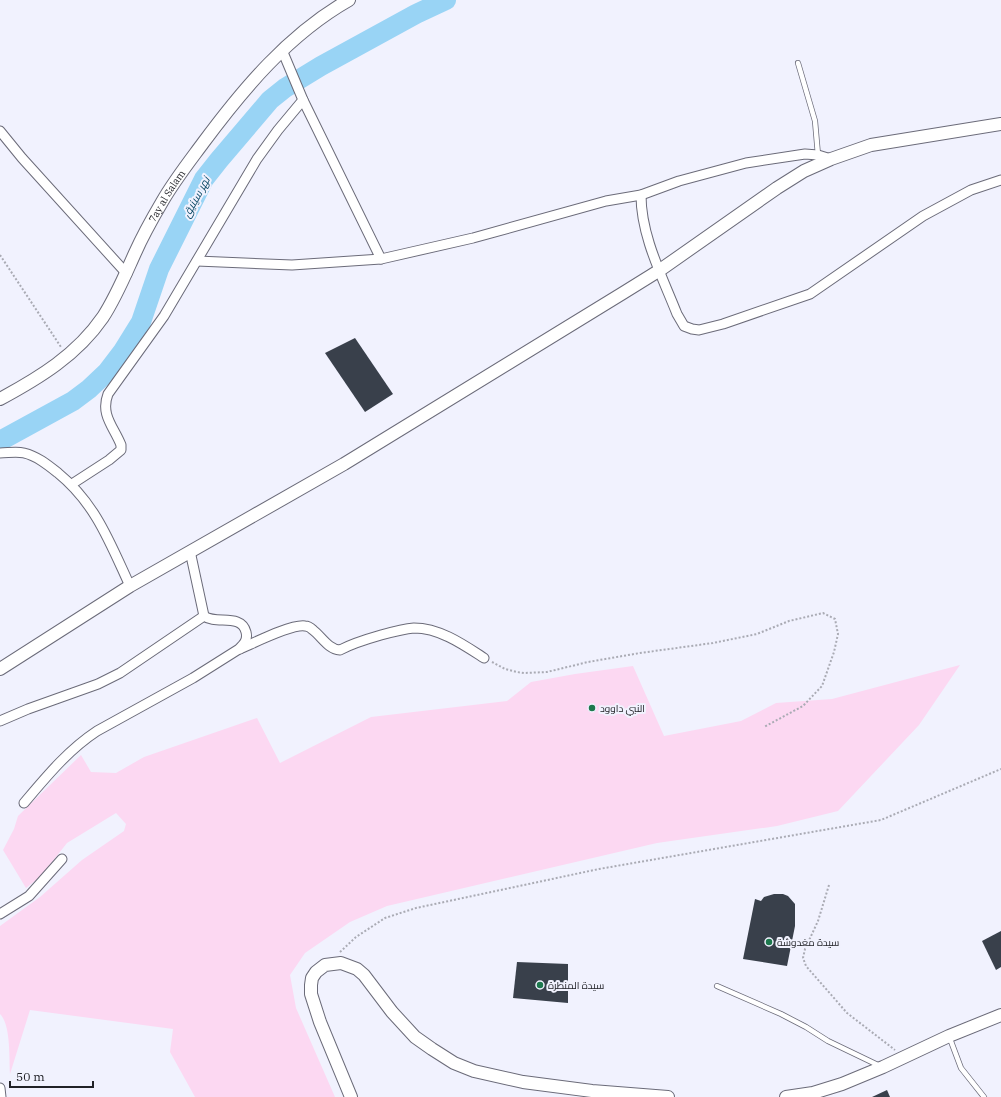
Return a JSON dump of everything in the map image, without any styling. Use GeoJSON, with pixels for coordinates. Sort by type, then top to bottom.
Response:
{"type":"FeatureCollection","features":[{"type":"Feature","properties":{"kind":"street","name":"7ay al Salam"},"geometry":{"type":"LineString","coordinates":[[0,399],[35,380],[67,356],[87,337],[102,318],[127,274],[147,228],[163,200],[186,165],[222,117],[282,50],[310,26],[349,0]]}},
{"type":"Feature","properties":{"kind":"street"},"geometry":{"type":"LineString","coordinates":[[282,50],[304,100],[381,259]]}},
{"type":"Feature","properties":{"kind":"street"},"geometry":{"type":"LineString","coordinates":[[72,484],[121,450],[122,445],[106,414],[105,406],[108,394],[164,316],[257,159],[278,130],[304,100]]}},
{"type":"Feature","properties":{"kind":"street"},"geometry":{"type":"LineString","coordinates":[[0,669],[130,586],[344,464],[660,270],[777,188],[804,171],[831,159],[871,145],[1001,124]]}},
{"type":"Feature","properties":{"kind":"street"},"geometry":{"type":"LineString","coordinates":[[0,131],[37,175],[127,274]]}},
{"type":"Feature","properties":{"kind":"street"},"geometry":{"type":"LineString","coordinates":[[197,260],[292,265],[381,259],[473,238],[606,200],[641,195],[679,181],[746,163],[805,154],[818,155],[831,159]]}},
{"type":"Feature","properties":{"kind":"street"},"geometry":{"type":"LineString","coordinates":[[641,195],[641,210],[645,227],[677,314],[684,326],[699,330],[724,324],[810,294],[923,216],[971,190],[1001,180]]}},
{"type":"Feature","properties":{"kind":"street"},"geometry":{"type":"LineString","coordinates":[[0,453],[23,453],[32,455],[72,484],[87,502],[103,528],[130,586]]}},
{"type":"Feature","properties":{"kind":"street"},"geometry":{"type":"LineString","coordinates":[[190,551],[204,616]]}},
{"type":"Feature","properties":{"kind":"street"},"geometry":{"type":"LineString","coordinates":[[204,616],[214,620],[229,620],[241,623],[247,633],[247,639],[239,649]]}},
{"type":"Feature","properties":{"kind":"street"},"geometry":{"type":"LineString","coordinates":[[0,721],[28,709],[98,684],[120,673],[204,616]]}},
{"type":"Feature","properties":{"kind":"street"},"geometry":{"type":"LineString","coordinates":[[24,803],[60,763],[85,739],[97,731],[193,678],[239,649],[282,631],[306,626],[311,628],[330,647],[335,650],[340,650],[374,637],[399,630],[415,628],[436,632],[452,639],[484,658]]}},
{"type":"Feature","properties":{"kind":"street"},"geometry":{"type":"LineString","coordinates":[[0,914],[29,896],[62,859]]}},
{"type":"Feature","properties":{"kind":"street"},"geometry":{"type":"LineString","coordinates":[[351,1097],[320,1022],[311,994],[312,978],[325,964],[341,963],[357,969],[364,975],[392,1012],[415,1037],[432,1050],[454,1063],[474,1071],[523,1082],[592,1091],[668,1097]]}},
{"type":"Feature","properties":{"kind":"street"},"geometry":{"type":"LineString","coordinates":[[786,1097],[813,1093],[842,1084],[883,1067],[949,1036],[1001,1015]]}},
{"type":"Feature","properties":{"kind":"street"},"geometry":{"type":"LineString","coordinates":[[0,1088],[1,1097]]}},
{"type":"Feature","properties":{"kind":"lane"},"geometry":{"type":"LineString","coordinates":[[798,63],[815,121],[818,155]]}},
{"type":"Feature","properties":{"kind":"lane"},"geometry":{"type":"LineString","coordinates":[[717,986],[781,1014],[828,1041],[883,1067]]}},
{"type":"Feature","properties":{"kind":"lane"},"geometry":{"type":"LineString","coordinates":[[949,1036],[961,1068],[984,1097]]}},
{"type":"Feature","properties":{"kind":"path"},"geometry":{"type":"LineString","coordinates":[[0,255],[67,356]]}},
{"type":"Feature","properties":{"kind":"path"},"geometry":{"type":"LineString","coordinates":[[484,658],[505,669],[516,672],[547,672],[640,652],[713,644],[757,634],[788,620],[823,613],[835,620],[838,634],[834,652],[822,686],[804,706],[764,727]]}},
{"type":"Feature","properties":{"kind":"path"},"geometry":{"type":"LineString","coordinates":[[325,964],[356,937],[385,918],[416,908],[599,869],[881,820],[1001,769]]}},
{"type":"Feature","properties":{"kind":"path"},"geometry":{"type":"LineString","coordinates":[[829,885],[818,921],[804,948],[803,958],[806,966],[847,1012],[904,1057]]}},
{"type":"Feature","properties":{"kind":"shaded area"},"geometry":{"type":"Polygon","coordinates":[[[960,665],[919,725],[838,811],[777,826],[657,843],[387,906],[350,922],[305,953],[290,975],[296,1008],[335,1097],[195,1097],[170,1052],[173,1029],[30,1010],[10,1074],[8,1034],[4,1019],[0,1014],[0,926],[40,897],[82,860],[124,831],[126,824],[116,813],[67,843],[41,876],[26,888],[3,850],[14,829],[18,816],[81,755],[91,772],[116,773],[144,757],[257,718],[280,763],[371,717],[507,701],[531,682],[633,666],[664,736],[741,721],[776,703],[832,699],[960,665]]]}},
{"type":"Feature","properties":{"kind":"building"},"geometry":{"type":"Polygon","coordinates":[[[355,338],[393,394],[365,412],[325,353],[355,338]]]}},
{"type":"Feature","properties":{"kind":"building","name":"سيدة مغدوشة"},"geometry":{"type":"Polygon","coordinates":[[[774,894],[783,894],[788,896],[795,904],[795,926],[787,966],[743,959],[755,899],[761,901],[764,897],[774,894]]]}},
{"type":"Feature","properties":{"kind":"building"},"geometry":{"type":"Polygon","coordinates":[[[1001,931],[1001,967],[996,970],[982,941],[1001,931]]]}},
{"type":"Feature","properties":{"kind":"building"},"geometry":{"type":"Polygon","coordinates":[[[517,962],[568,964],[568,1003],[513,998],[517,962]]]}},
{"type":"Feature","properties":{"kind":"building"},"geometry":{"type":"Polygon","coordinates":[[[887,1090],[890,1097],[872,1097],[887,1090]]]}},
{"type":"Feature","properties":{"kind":"waterway","name":"نهر سينيق"},"geometry":{"type":"LineString","coordinates":[[0,441],[73,401],[89,389],[107,372],[123,351],[141,322],[159,269],[204,179],[270,100],[285,88],[321,66],[416,14],[446,0]]}},
{"type":"Feature","properties":{"kind":"place","name":"النبي داوود"},"geometry":{"type":"Point","coordinates":[592,708]}},
{"type":"Feature","properties":{"kind":"place","name":"سيدة مغدوشة"},"geometry":{"type":"Point","coordinates":[769,942]}},
{"type":"Feature","properties":{"kind":"place","name":"سيدة المنطرة"},"geometry":{"type":"Point","coordinates":[540,985]}}]}
